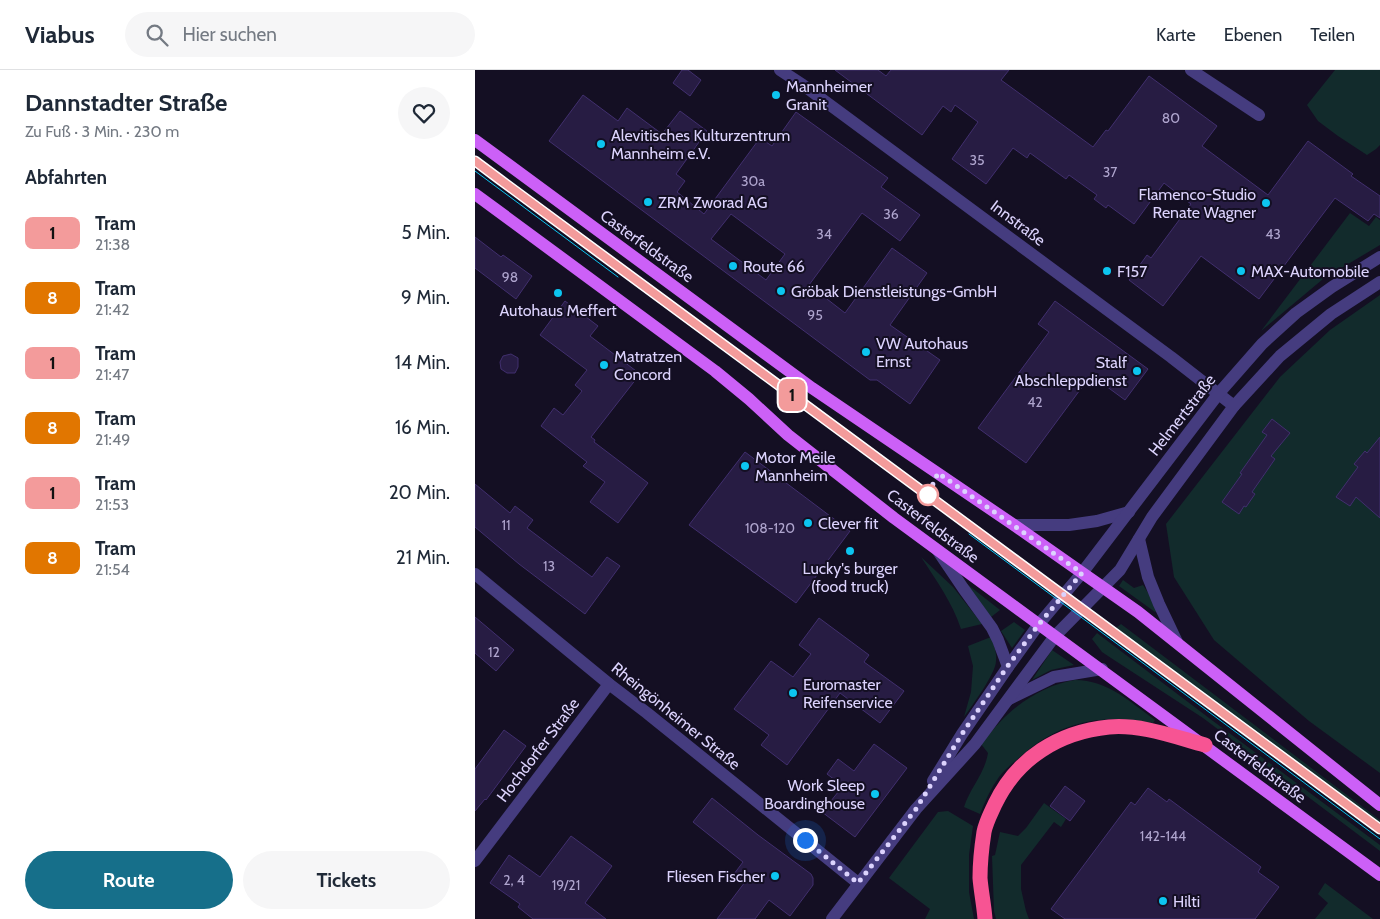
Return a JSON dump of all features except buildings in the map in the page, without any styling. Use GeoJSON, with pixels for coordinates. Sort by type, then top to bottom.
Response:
{"type":"FeatureCollection","features":[{"type":"Feature","properties":{"kind":"highway"},"geometry":{"type":"LineString","coordinates":[[985,919],[980,878],[987,825],[1002,790],[1023,764],[1045,747],[1074,734],[1109,727],[1153,732],[1205,745]]}},
{"type":"Feature","properties":{"kind":"main road","name":"Casterfeldstraße"},"geometry":{"type":"LineString","coordinates":[[475,140],[812,388],[1138,612],[1380,805]]}},
{"type":"Feature","properties":{"kind":"main road","name":"Casterfeldstraße"},"geometry":{"type":"LineString","coordinates":[[475,194],[715,371],[788,435],[938,550],[1380,875]]}},
{"type":"Feature","properties":{"kind":"street","name":"Innstraße"},"geometry":{"type":"LineString","coordinates":[[781,70],[927,175],[1234,406]]}},
{"type":"Feature","properties":{"kind":"street"},"geometry":{"type":"LineString","coordinates":[[1191,70],[1259,115]]}},
{"type":"Feature","properties":{"kind":"street","name":"Helmertstraße"},"geometry":{"type":"LineString","coordinates":[[916,809],[962,734],[1007,667],[1039,624],[1082,573],[1219,393],[1261,344],[1296,313],[1380,257]]}},
{"type":"Feature","properties":{"kind":"street"},"geometry":{"type":"LineString","coordinates":[[832,919],[916,809],[975,744],[1055,636],[1120,570],[1152,517],[1234,406],[1280,356],[1331,314],[1380,282]]}},
{"type":"Feature","properties":{"kind":"street"},"geometry":{"type":"LineString","coordinates":[[1014,525],[1069,525],[1097,521],[1129,512]]}},
{"type":"Feature","properties":{"kind":"street"},"geometry":{"type":"LineString","coordinates":[[1139,539],[1148,577],[1177,642]]}},
{"type":"Feature","properties":{"kind":"street"},"geometry":{"type":"LineString","coordinates":[[938,550],[991,628],[998,640],[1007,667]]}},
{"type":"Feature","properties":{"kind":"street","name":"Rheingönheimer Straße"},"geometry":{"type":"LineString","coordinates":[[475,574],[858,883]]}},
{"type":"Feature","properties":{"kind":"street"},"geometry":{"type":"LineString","coordinates":[[1007,700],[1054,677],[1102,669]]}},
{"type":"Feature","properties":{"kind":"street","name":"Hochdorfer Straße"},"geometry":{"type":"LineString","coordinates":[[475,861],[609,684]]}},
{"type":"Feature","properties":{"kind":"green space"},"geometry":{"type":"Polygon","coordinates":[[[1335,70],[1380,70],[1380,145],[1367,155],[1318,121],[1307,105],[1335,70]]]}},
{"type":"Feature","properties":{"kind":"green space"},"geometry":{"type":"Polygon","coordinates":[[[1350,213],[1369,226],[1376,217],[1380,220],[1380,245],[1323,279],[1261,331],[1350,213]]]}},
{"type":"Feature","properties":{"kind":"green space"},"geometry":{"type":"Polygon","coordinates":[[[1380,295],[1380,773],[1309,721],[1214,640],[1174,577],[1166,524],[1280,377],[1330,330],[1380,295]]]}},
{"type":"Feature","properties":{"kind":"green space"},"geometry":{"type":"Polygon","coordinates":[[[921,557],[953,587],[982,624],[961,629],[948,600],[921,557]]]}},
{"type":"Feature","properties":{"kind":"green space"},"geometry":{"type":"Polygon","coordinates":[[[1123,580],[1134,588],[1143,585],[1159,610],[1155,612],[1119,586],[1123,580]]]}},
{"type":"Feature","properties":{"kind":"green space"},"geometry":{"type":"Polygon","coordinates":[[[967,584],[1000,610],[991,617],[967,584]]]}},
{"type":"Feature","properties":{"kind":"green space"},"geometry":{"type":"Polygon","coordinates":[[[1014,622],[1025,630],[1012,648],[1001,631],[1014,622]]]}},
{"type":"Feature","properties":{"kind":"green space"},"geometry":{"type":"Polygon","coordinates":[[[1121,624],[1380,820],[1380,824],[1116,628],[1121,624]]]}},
{"type":"Feature","properties":{"kind":"green space"},"geometry":{"type":"Polygon","coordinates":[[[1097,633],[1380,845],[1380,851],[1203,718],[1102,652],[1092,639],[1097,633]]]}},
{"type":"Feature","properties":{"kind":"green space"},"geometry":{"type":"Polygon","coordinates":[[[991,637],[996,655],[995,666],[983,689],[964,717],[971,692],[973,666],[968,646],[991,637]]]}},
{"type":"Feature","properties":{"kind":"green space"},"geometry":{"type":"Polygon","coordinates":[[[1052,650],[1074,665],[1051,670],[1032,680],[1052,650]]]}},
{"type":"Feature","properties":{"kind":"green space"},"geometry":{"type":"Polygon","coordinates":[[[1075,680],[1098,684],[1118,693],[1155,720],[1153,723],[1117,719],[1100,720],[1067,727],[1036,744],[1001,774],[986,799],[980,814],[964,807],[981,774],[988,753],[981,744],[993,730],[1017,707],[1035,694],[1055,685],[1075,680]]]}},
{"type":"Feature","properties":{"kind":"green space"},"geometry":{"type":"Polygon","coordinates":[[[1044,803],[1066,819],[1061,827],[1054,822],[1021,865],[1021,889],[1029,919],[996,919],[992,856],[995,855],[1000,832],[1018,836],[1044,803]]]}},
{"type":"Feature","properties":{"kind":"green space"},"geometry":{"type":"Polygon","coordinates":[[[948,811],[973,826],[969,855],[969,892],[974,919],[925,919],[930,909],[889,878],[938,812],[948,811]]]}},
{"type":"Feature","properties":{"kind":"green space"},"geometry":{"type":"Polygon","coordinates":[[[1325,883],[1373,919],[1315,919],[1328,903],[1318,894],[1325,883]]]}},
{"type":"Feature","properties":{"kind":"tram line"},"geometry":{"type":"LineString","coordinates":[[475,161],[1380,829]]}},
{"type":"Feature","properties":{"kind":"tram line","name":"1"},"geometry":{"type":"LineString","coordinates":[[475,161],[1380,829]]}},
{"type":"Feature","properties":{"kind":"tram line"},"geometry":{"type":"LineString","coordinates":[[475,171],[618,277]]}},
{"type":"Feature","properties":{"kind":"tram line"},"geometry":{"type":"LineString","coordinates":[[969,534],[1380,839]]}},
{"type":"Feature","properties":{"kind":"place","name":"Mannheimer Granit"},"geometry":{"type":"Point","coordinates":[776,95]}},
{"type":"Feature","properties":{"kind":"place","name":"Alevitisches Kulturzentrum Mannheim e.V."},"geometry":{"type":"Point","coordinates":[601,144]}},
{"type":"Feature","properties":{"kind":"place","name":"ZRM Zworad AG"},"geometry":{"type":"Point","coordinates":[648,202]}},
{"type":"Feature","properties":{"kind":"place","name":"Flamenco-Studio Renate Wagner"},"geometry":{"type":"Point","coordinates":[1266,203]}},
{"type":"Feature","properties":{"kind":"place","name":"Route 66"},"geometry":{"type":"Point","coordinates":[733,266]}},
{"type":"Feature","properties":{"kind":"place","name":"F157"},"geometry":{"type":"Point","coordinates":[1107,271]}},
{"type":"Feature","properties":{"kind":"place","name":"MAX-Automobile"},"geometry":{"type":"Point","coordinates":[1241,271]}},
{"type":"Feature","properties":{"kind":"place","name":"Gröbak Dienstleistungs-GmbH"},"geometry":{"type":"Point","coordinates":[781,291]}},
{"type":"Feature","properties":{"kind":"place","name":"Autohaus Meffert"},"geometry":{"type":"Point","coordinates":[558,293]}},
{"type":"Feature","properties":{"kind":"place","name":"VW Autohaus Ernst"},"geometry":{"type":"Point","coordinates":[866,352]}},
{"type":"Feature","properties":{"kind":"place","name":"Matratzen Concord"},"geometry":{"type":"Point","coordinates":[604,365]}},
{"type":"Feature","properties":{"kind":"place","name":"Stalf Abschleppdienst"},"geometry":{"type":"Point","coordinates":[1137,371]}},
{"type":"Feature","properties":{"kind":"place","name":"Motor Meile Mannheim"},"geometry":{"type":"Point","coordinates":[745,466]}},
{"type":"Feature","properties":{"kind":"place","name":"Clever fit"},"geometry":{"type":"Point","coordinates":[808,523]}},
{"type":"Feature","properties":{"kind":"place","name":"Lucky's burger (food truck)"},"geometry":{"type":"Point","coordinates":[850,551]}},
{"type":"Feature","properties":{"kind":"place","name":"Euromaster Reifenservice"},"geometry":{"type":"Point","coordinates":[793,693]}},
{"type":"Feature","properties":{"kind":"place","name":"Work Sleep Boardinghouse"},"geometry":{"type":"Point","coordinates":[875,794]}},
{"type":"Feature","properties":{"kind":"place","name":"Fliesen Fischer"},"geometry":{"type":"Point","coordinates":[775,876]}},
{"type":"Feature","properties":{"kind":"place","name":"Hilti"},"geometry":{"type":"Point","coordinates":[1163,901]}},
{"type":"Feature","properties":{"kind":"route"},"geometry":{"type":"LineString","coordinates":[[805,840],[858,883],[916,809],[962,734],[1007,667],[1039,624],[1082,573],[938,473],[928,495]]}}]}
